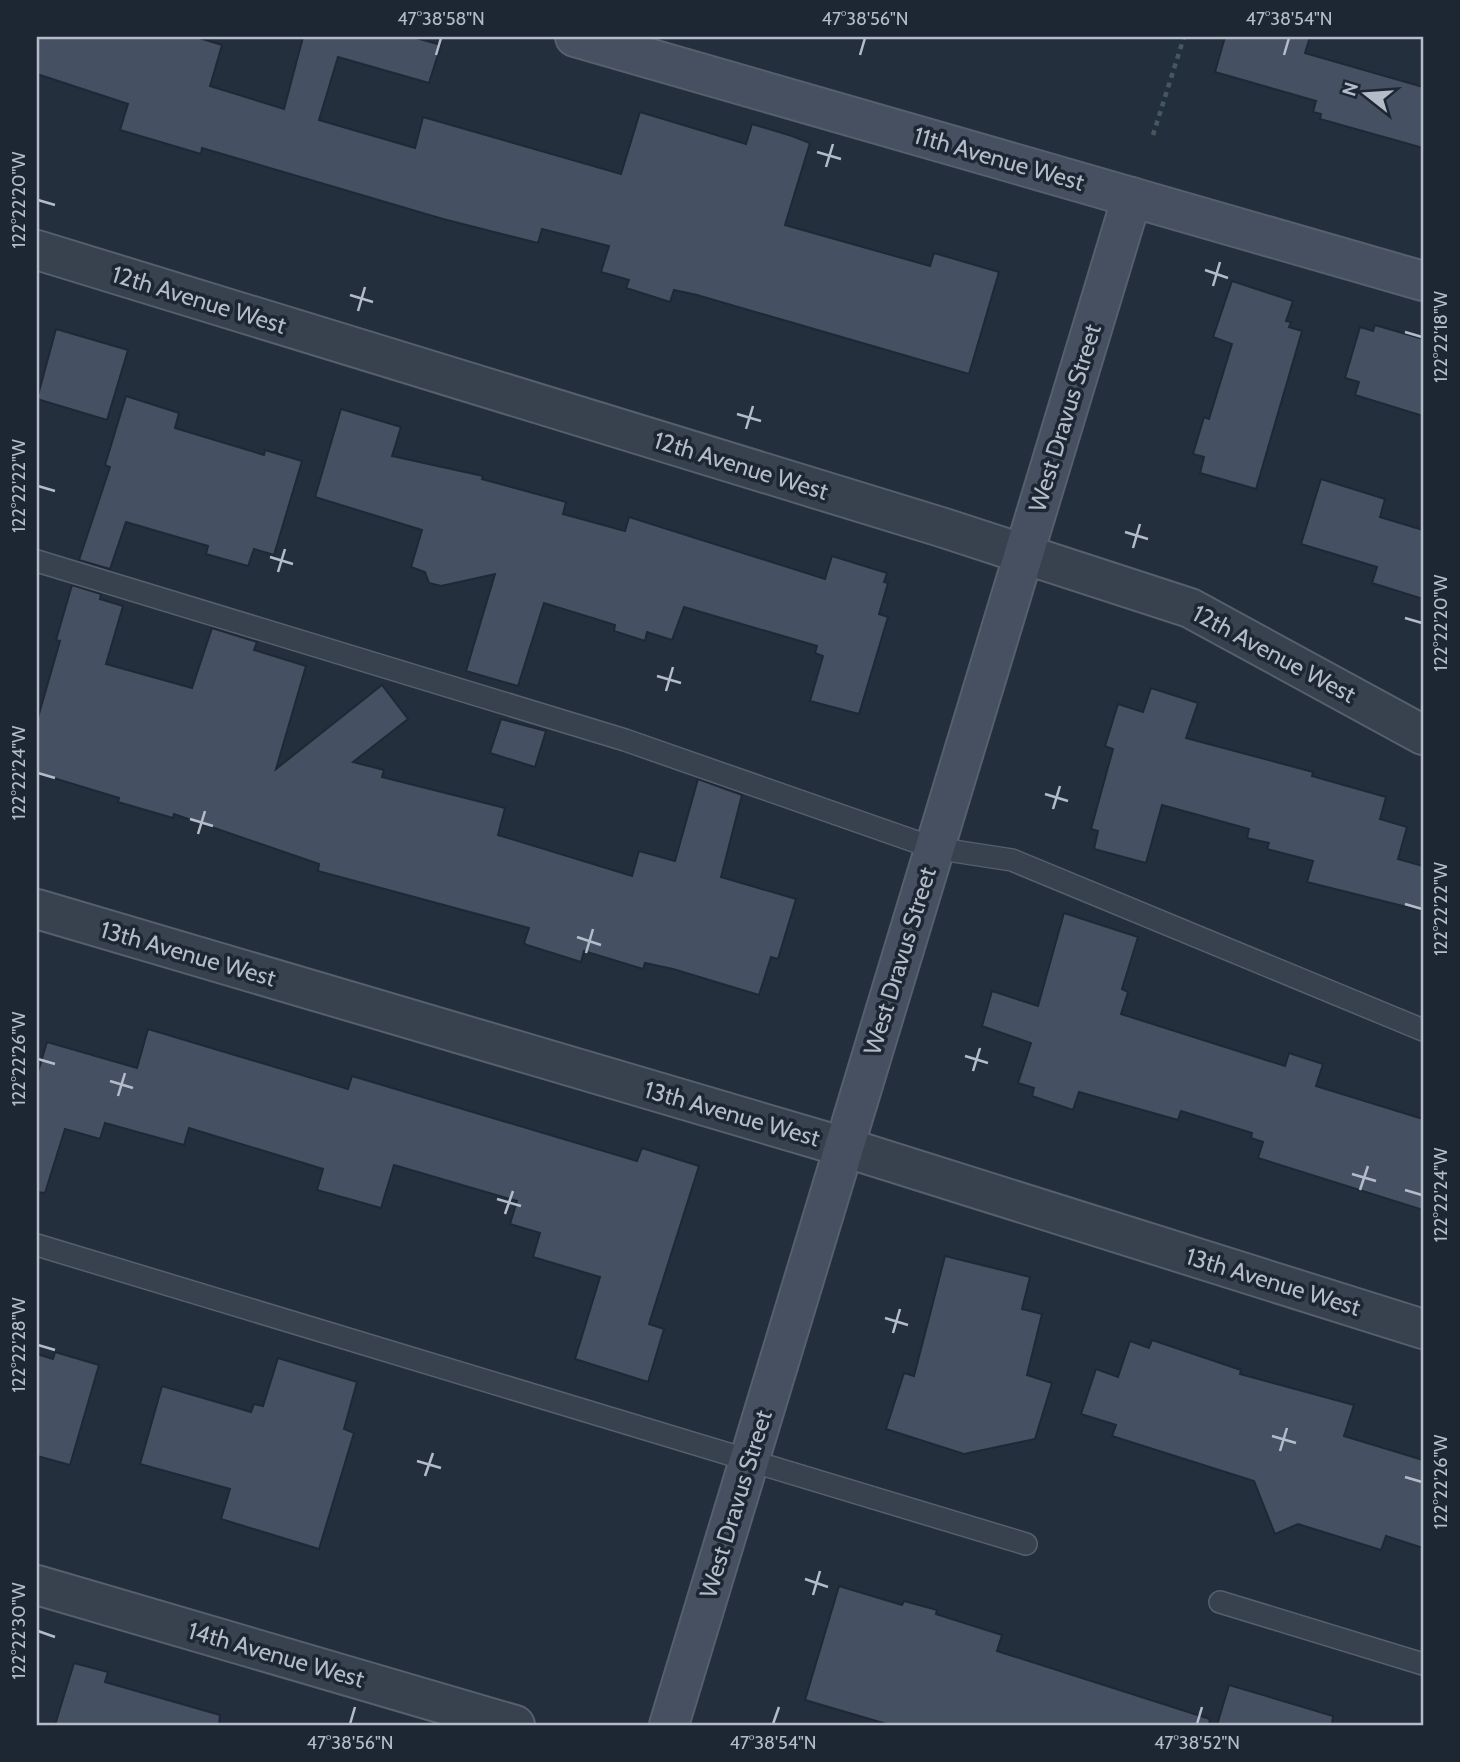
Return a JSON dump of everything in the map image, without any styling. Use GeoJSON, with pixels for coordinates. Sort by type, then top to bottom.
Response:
{"type":"FeatureCollection","features":[{"type":"Feature","properties":{"kind":"street","name":"11th Avenue West"},"geometry":{"type":"LineString","coordinates":[[575,37],[1423,281]]}},
{"type":"Feature","properties":{"kind":"street","name":"West Dravus Street"},"geometry":{"type":"LineString","coordinates":[[669,1725],[1132,197]]}},
{"type":"Feature","properties":{"kind":"street","name":"12th Avenue West"},"geometry":{"type":"LineString","coordinates":[[37,250],[1024,553],[1190,608],[1423,735]]}},
{"type":"Feature","properties":{"kind":"street","name":"13th Avenue West"},"geometry":{"type":"LineString","coordinates":[[37,909],[844,1147],[1423,1329]]}},
{"type":"Feature","properties":{"kind":"street","name":"14th Avenue West"},"geometry":{"type":"LineString","coordinates":[[37,1585],[515,1725]]}},
{"type":"Feature","properties":{"kind":"lane"},"geometry":{"type":"LineString","coordinates":[[37,561],[625,740],[934,849],[1012,860],[1423,1030]]}},
{"type":"Feature","properties":{"kind":"lane"},"geometry":{"type":"LineString","coordinates":[[37,1245],[1026,1544]]}},
{"type":"Feature","properties":{"kind":"lane"},"geometry":{"type":"LineString","coordinates":[[1220,1602],[1423,1664]]}},
{"type":"Feature","properties":{"kind":"path"},"geometry":{"type":"LineString","coordinates":[[1153,135],[1184,37]]}},
{"type":"Feature","properties":{"kind":"building"},"geometry":{"type":"Polygon","coordinates":[[[37,37],[196,37],[222,45],[210,86],[284,109],[303,37],[413,37],[441,45],[429,83],[338,57],[319,120],[415,148],[423,117],[621,174],[640,112],[746,144],[752,124],[792,136],[810,143],[785,225],[930,266],[934,253],[999,272],[969,374],[697,295],[674,290],[670,302],[626,288],[629,280],[601,272],[609,246],[542,229],[538,243],[443,219],[202,148],[201,154],[120,130],[128,104],[37,74],[37,37]]]}},
{"type":"Feature","properties":{"kind":"building"},"geometry":{"type":"Polygon","coordinates":[[[1225,37],[1310,37],[1305,53],[1423,87],[1423,148],[1320,119],[1321,114],[1313,112],[1316,101],[1215,72],[1225,37]]]}},
{"type":"Feature","properties":{"kind":"building"},"geometry":{"type":"Polygon","coordinates":[[[1232,281],[1293,301],[1286,321],[1291,322],[1289,327],[1302,331],[1256,489],[1200,473],[1204,457],[1193,454],[1204,417],[1209,419],[1232,344],[1213,337],[1232,281]]]}},
{"type":"Feature","properties":{"kind":"building"},"geometry":{"type":"Polygon","coordinates":[[[1375,325],[1423,339],[1423,416],[1355,395],[1359,382],[1345,378],[1360,327],[1373,331],[1375,325]]]}},
{"type":"Feature","properties":{"kind":"building"},"geometry":{"type":"Polygon","coordinates":[[[56,329],[128,350],[107,420],[37,399],[56,329]]]}},
{"type":"Feature","properties":{"kind":"building"},"geometry":{"type":"Polygon","coordinates":[[[126,396],[179,413],[175,428],[264,455],[265,450],[302,461],[274,555],[254,549],[248,566],[206,554],[208,546],[126,522],[110,569],[79,560],[110,467],[105,465],[126,396]]]}},
{"type":"Feature","properties":{"kind":"building"},"geometry":{"type":"Polygon","coordinates":[[[341,409],[401,427],[392,456],[483,476],[482,479],[566,502],[563,514],[625,531],[629,517],[825,579],[832,556],[887,573],[884,582],[888,583],[879,614],[888,617],[859,714],[810,701],[823,656],[815,653],[817,646],[684,607],[672,640],[647,632],[645,641],[614,631],[615,625],[544,603],[518,686],[466,671],[495,574],[441,586],[429,583],[425,572],[411,567],[422,530],[315,497],[341,409]]]}},
{"type":"Feature","properties":{"kind":"building"},"geometry":{"type":"Polygon","coordinates":[[[1321,479],[1385,499],[1380,517],[1423,530],[1423,599],[1372,583],[1377,567],[1301,544],[1321,479]]]}},
{"type":"Feature","properties":{"kind":"building"},"geometry":{"type":"Polygon","coordinates":[[[72,585],[101,594],[100,599],[123,606],[106,664],[192,688],[212,628],[257,642],[254,650],[306,666],[276,769],[382,685],[408,719],[353,762],[384,770],[382,777],[505,808],[498,835],[632,876],[639,851],[675,861],[698,779],[742,795],[721,877],[796,899],[778,959],[771,957],[759,995],[673,969],[645,963],[643,969],[584,951],[581,962],[527,945],[524,943],[529,928],[318,871],[319,864],[174,814],[173,818],[118,802],[119,798],[37,773],[37,721],[60,641],[56,640],[72,585]]]}},
{"type":"Feature","properties":{"kind":"building"},"geometry":{"type":"Polygon","coordinates":[[[1151,688],[1198,703],[1186,738],[1313,772],[1312,776],[1386,797],[1380,819],[1407,827],[1398,859],[1423,866],[1423,911],[1307,882],[1313,861],[1267,849],[1269,843],[1247,838],[1249,829],[1162,805],[1146,863],[1094,849],[1098,831],[1091,829],[1113,749],[1105,746],[1118,704],[1143,712],[1151,688]]]}},
{"type":"Feature","properties":{"kind":"building"},"geometry":{"type":"Polygon","coordinates":[[[501,719],[546,731],[535,767],[490,753],[501,719]]]}},
{"type":"Feature","properties":{"kind":"building"},"geometry":{"type":"Polygon","coordinates":[[[1064,913],[1138,937],[1122,989],[1128,992],[1121,1014],[1285,1066],[1289,1053],[1323,1064],[1316,1086],[1423,1119],[1423,1210],[1258,1158],[1263,1142],[1251,1138],[1252,1133],[1181,1111],[1178,1120],[1079,1092],[1073,1110],[1032,1096],[1034,1088],[1018,1083],[1031,1043],[982,1026],[992,991],[1038,1006],[1064,913]]]}},
{"type":"Feature","properties":{"kind":"building"},"geometry":{"type":"Polygon","coordinates":[[[148,1029],[348,1089],[352,1076],[637,1161],[642,1148],[699,1166],[649,1324],[664,1329],[648,1382],[575,1359],[600,1277],[533,1257],[540,1233],[510,1224],[517,1201],[394,1165],[381,1208],[317,1190],[323,1169],[189,1128],[184,1145],[105,1123],[100,1139],[65,1129],[45,1193],[37,1192],[37,1075],[47,1042],[137,1068],[148,1029]]]}},
{"type":"Feature","properties":{"kind":"building"},"geometry":{"type":"Polygon","coordinates":[[[945,1256],[1030,1277],[1022,1309],[1042,1314],[1027,1375],[1052,1383],[1035,1439],[964,1454],[886,1429],[904,1373],[914,1376],[945,1256]]]}},
{"type":"Feature","properties":{"kind":"building"},"geometry":{"type":"Polygon","coordinates":[[[1152,1340],[1241,1370],[1240,1374],[1354,1405],[1344,1436],[1423,1460],[1423,1548],[1386,1536],[1381,1550],[1298,1524],[1275,1534],[1254,1481],[1112,1436],[1116,1425],[1081,1414],[1096,1369],[1118,1377],[1130,1341],[1149,1348],[1152,1340]]]}},
{"type":"Feature","properties":{"kind":"building"},"geometry":{"type":"Polygon","coordinates":[[[55,1352],[99,1365],[70,1465],[37,1456],[37,1354],[53,1359],[55,1352]]]}},
{"type":"Feature","properties":{"kind":"building"},"geometry":{"type":"Polygon","coordinates":[[[278,1358],[357,1382],[344,1429],[354,1433],[319,1549],[221,1519],[230,1489],[140,1464],[162,1386],[251,1412],[254,1404],[263,1406],[278,1358]]]}},
{"type":"Feature","properties":{"kind":"building"},"geometry":{"type":"Polygon","coordinates":[[[839,1586],[902,1605],[904,1601],[937,1610],[936,1614],[1002,1635],[997,1651],[1210,1719],[1209,1725],[890,1725],[805,1700],[839,1586]]]}},
{"type":"Feature","properties":{"kind":"building"},"geometry":{"type":"Polygon","coordinates":[[[74,1663],[108,1672],[105,1682],[220,1715],[219,1725],[55,1725],[74,1663]]]}},
{"type":"Feature","properties":{"kind":"building"},"geometry":{"type":"Polygon","coordinates":[[[1229,1685],[1333,1716],[1332,1725],[1217,1725],[1229,1685]]]}}]}
